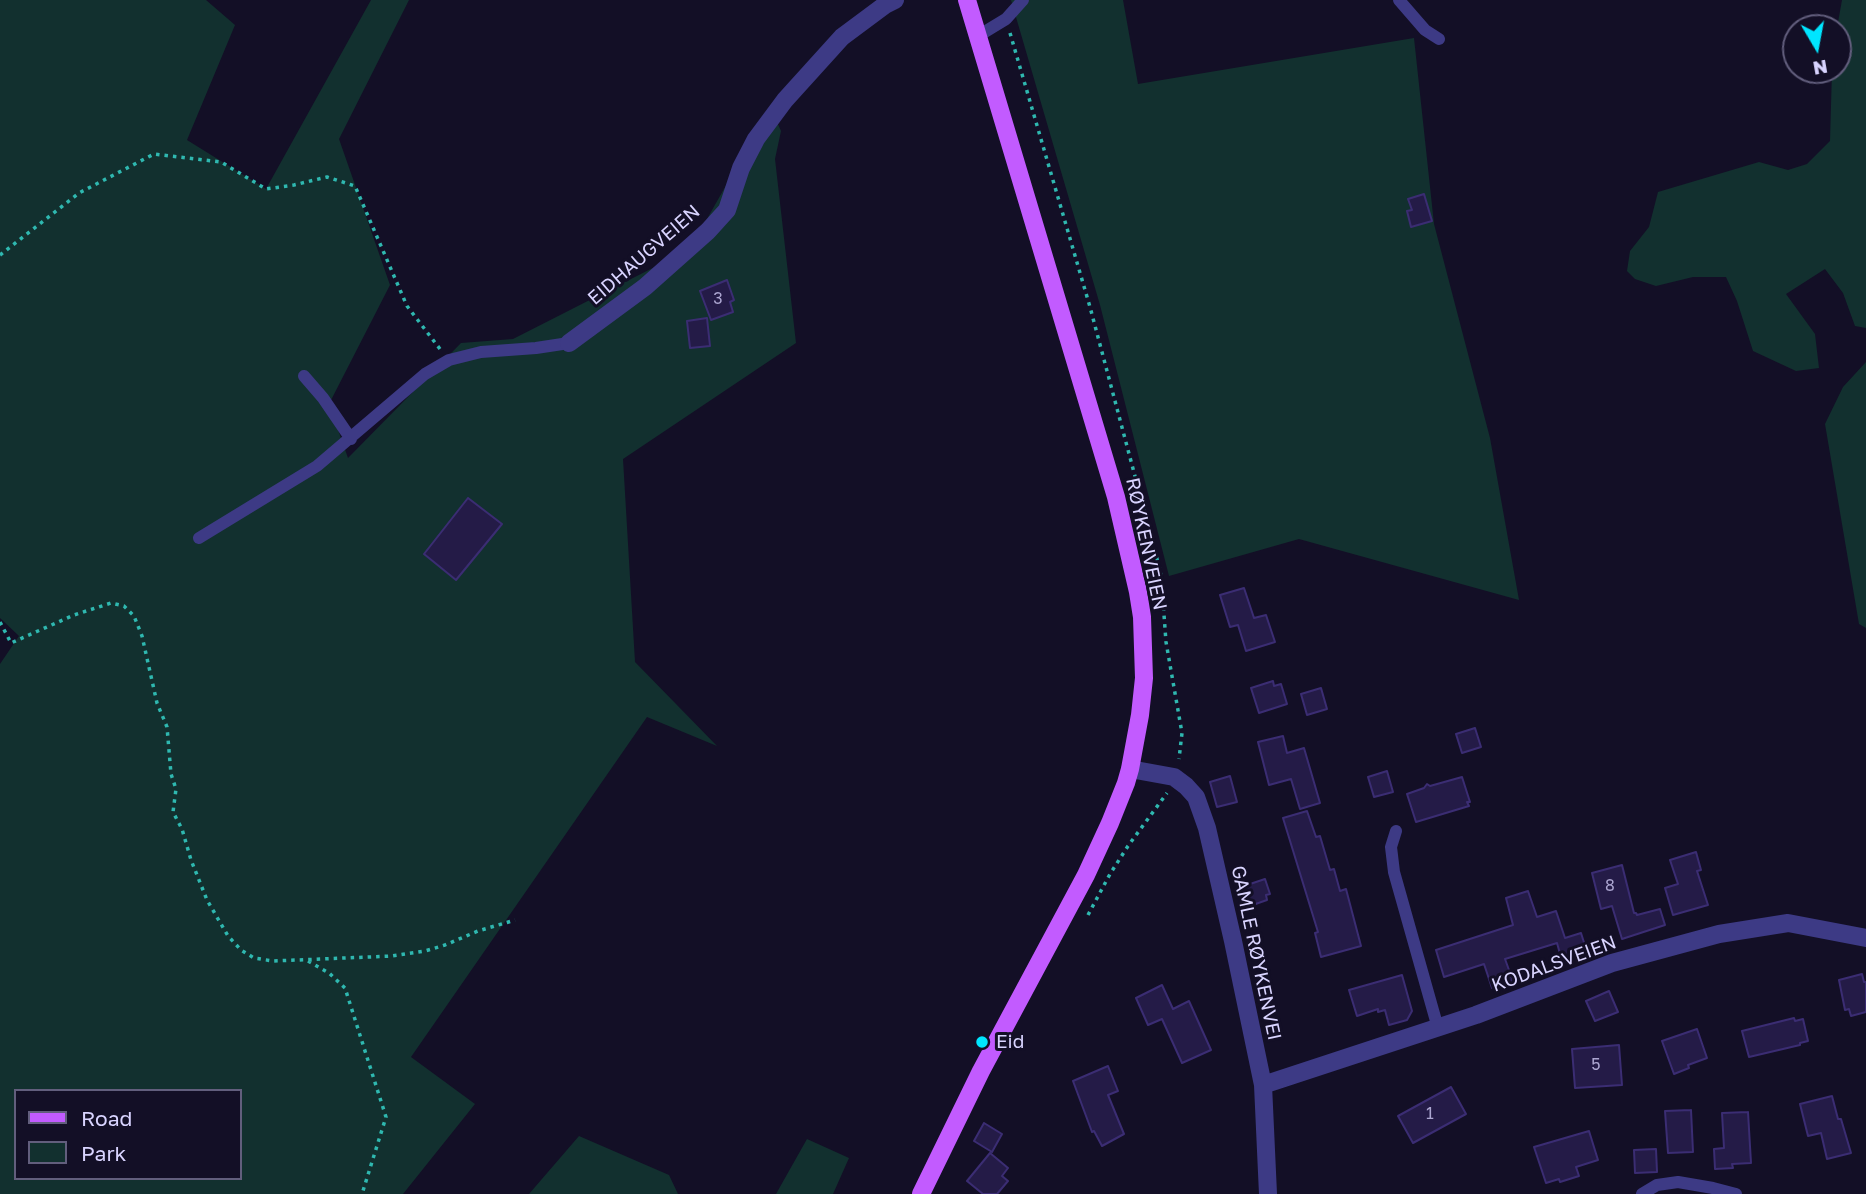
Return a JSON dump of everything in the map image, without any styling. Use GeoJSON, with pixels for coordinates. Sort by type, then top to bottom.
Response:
{"type":"FeatureCollection","features":[{"type":"Feature","properties":{"kind":"main road","name":"RØYKENVEIEN"},"geometry":{"type":"LineString","coordinates":[[921,1194],[981,1071],[1086,874],[1110,823],[1130,769],[1144,678],[1142,617],[1116,497],[967,0]]}},
{"type":"Feature","properties":{"kind":"street","name":"EIDHAUGVEIEN"},"geometry":{"type":"LineString","coordinates":[[569,343],[645,286],[708,231],[727,210],[741,168],[756,139],[785,100],[842,37],[884,5],[895,0]]}},
{"type":"Feature","properties":{"kind":"street"},"geometry":{"type":"LineString","coordinates":[[1130,769],[1174,777]]}},
{"type":"Feature","properties":{"kind":"street","name":"GAMLE RØYKENVEI"},"geometry":{"type":"LineString","coordinates":[[1174,777],[1196,797],[1207,828],[1242,980],[1263,1086],[1268,1194]]}},
{"type":"Feature","properties":{"kind":"street","name":"KODALSVEIEN"},"geometry":{"type":"LineString","coordinates":[[1263,1086],[1438,1028],[1612,963],[1719,934],[1788,923],[1866,938]]}},
{"type":"Feature","properties":{"kind":"lane"},"geometry":{"type":"LineString","coordinates":[[978,36],[1006,19],[1023,0]]}},
{"type":"Feature","properties":{"kind":"lane"},"geometry":{"type":"LineString","coordinates":[[1399,0],[1425,30],[1439,39]]}},
{"type":"Feature","properties":{"kind":"lane"},"geometry":{"type":"LineString","coordinates":[[199,538],[317,466],[425,374],[449,360],[481,352],[569,343]]}},
{"type":"Feature","properties":{"kind":"lane"},"geometry":{"type":"LineString","coordinates":[[304,376],[351,439]]}},
{"type":"Feature","properties":{"kind":"lane"},"geometry":{"type":"LineString","coordinates":[[1396,831],[1391,847],[1394,872],[1438,1028]]}},
{"type":"Feature","properties":{"kind":"lane"},"geometry":{"type":"LineString","coordinates":[[1642,1194],[1657,1185],[1678,1182],[1736,1194]]}},
{"type":"Feature","properties":{"kind":"path"},"geometry":{"type":"LineString","coordinates":[[1006,19],[1090,307],[1161,573],[1166,642],[1182,733],[1174,777]]}},
{"type":"Feature","properties":{"kind":"path"},"geometry":{"type":"LineString","coordinates":[[0,255],[79,193],[154,154],[221,162],[266,189],[294,186],[327,177],[355,186],[407,306],[449,360]]}},
{"type":"Feature","properties":{"kind":"path"},"geometry":{"type":"LineString","coordinates":[[0,622],[11,643],[74,615],[111,603],[124,606],[134,615],[142,636],[157,703],[167,727],[171,774],[176,789],[173,812],[182,829],[207,900],[229,936],[241,950],[254,958],[273,961],[392,956],[425,951],[515,920]]}},
{"type":"Feature","properties":{"kind":"path"},"geometry":{"type":"LineString","coordinates":[[306,960],[329,973],[345,988],[386,1117],[362,1194]]}},
{"type":"Feature","properties":{"kind":"green space"},"geometry":{"type":"Polygon","coordinates":[[[0,0],[206,0],[235,25],[187,140],[266,189],[371,0],[409,0],[339,139],[390,285],[329,404],[348,458],[461,343],[513,339],[690,249],[733,173],[777,122],[781,131],[775,159],[796,343],[623,459],[635,662],[717,746],[647,717],[411,1057],[475,1104],[403,1194],[0,1194],[0,664],[19,636],[0,618],[0,0]]]}},
{"type":"Feature","properties":{"kind":"green space"},"geometry":{"type":"Polygon","coordinates":[[[1011,0],[1123,0],[1138,84],[1414,38],[1434,224],[1490,438],[1519,600],[1299,539],[1169,576],[1100,305],[1011,0]]]}},
{"type":"Feature","properties":{"kind":"green space"},"geometry":{"type":"Polygon","coordinates":[[[1842,0],[1866,0],[1866,328],[1855,326],[1843,293],[1825,269],[1786,294],[1815,334],[1819,368],[1796,371],[1753,351],[1737,301],[1726,277],[1693,277],[1656,286],[1635,279],[1627,271],[1630,251],[1649,227],[1658,192],[1759,162],[1788,170],[1807,164],[1830,141],[1832,84],[1852,84],[1852,14],[1840,14],[1842,0]]]}},
{"type":"Feature","properties":{"kind":"green space"},"geometry":{"type":"Polygon","coordinates":[[[1866,362],[1866,628],[1859,624],[1825,424],[1843,387],[1866,362]]]}},
{"type":"Feature","properties":{"kind":"green space"},"geometry":{"type":"Polygon","coordinates":[[[579,1136],[669,1175],[678,1194],[529,1194],[579,1136]]]}},
{"type":"Feature","properties":{"kind":"green space"},"geometry":{"type":"Polygon","coordinates":[[[807,1139],[849,1158],[833,1194],[776,1194],[807,1139]]]}},
{"type":"Feature","properties":{"kind":"building"},"geometry":{"type":"Polygon","coordinates":[[[1424,194],[1432,221],[1411,227],[1407,211],[1412,210],[1408,199],[1424,194]]]}},
{"type":"Feature","properties":{"kind":"building"},"geometry":{"type":"Polygon","coordinates":[[[727,280],[734,300],[730,302],[733,312],[711,320],[700,291],[727,280]]]}},
{"type":"Feature","properties":{"kind":"building"},"geometry":{"type":"Polygon","coordinates":[[[707,318],[710,346],[690,348],[687,321],[707,318]]]}},
{"type":"Feature","properties":{"kind":"building"},"geometry":{"type":"Polygon","coordinates":[[[468,498],[502,524],[456,580],[424,554],[468,498]]]}},
{"type":"Feature","properties":{"kind":"building"},"geometry":{"type":"Polygon","coordinates":[[[1244,588],[1254,618],[1266,615],[1275,642],[1246,651],[1238,625],[1230,627],[1220,595],[1244,588]]]}},
{"type":"Feature","properties":{"kind":"building"},"geometry":{"type":"Polygon","coordinates":[[[1273,681],[1274,686],[1281,684],[1287,704],[1259,713],[1251,688],[1273,681]]]}},
{"type":"Feature","properties":{"kind":"building"},"geometry":{"type":"Polygon","coordinates":[[[1321,688],[1327,709],[1307,715],[1301,694],[1321,688]]]}},
{"type":"Feature","properties":{"kind":"building"},"geometry":{"type":"Polygon","coordinates":[[[1475,728],[1481,747],[1462,753],[1456,734],[1475,728]]]}},
{"type":"Feature","properties":{"kind":"building"},"geometry":{"type":"Polygon","coordinates":[[[1283,736],[1287,753],[1304,748],[1320,803],[1300,809],[1291,779],[1269,785],[1258,742],[1283,736]]]}},
{"type":"Feature","properties":{"kind":"building"},"geometry":{"type":"Polygon","coordinates":[[[1387,771],[1393,792],[1374,797],[1368,777],[1387,771]]]}},
{"type":"Feature","properties":{"kind":"building"},"geometry":{"type":"Polygon","coordinates":[[[1230,776],[1237,802],[1217,807],[1210,782],[1230,776]]]}},
{"type":"Feature","properties":{"kind":"building"},"geometry":{"type":"Polygon","coordinates":[[[1462,777],[1469,806],[1416,822],[1407,794],[1424,788],[1427,784],[1430,786],[1462,777]]]}},
{"type":"Feature","properties":{"kind":"building"},"geometry":{"type":"Polygon","coordinates":[[[1307,811],[1316,837],[1320,836],[1330,870],[1334,869],[1340,891],[1346,889],[1361,946],[1321,957],[1315,933],[1318,932],[1283,818],[1307,811]]]}},
{"type":"Feature","properties":{"kind":"building"},"geometry":{"type":"Polygon","coordinates":[[[1696,852],[1701,870],[1697,871],[1708,905],[1673,915],[1665,888],[1678,884],[1670,860],[1696,852]]]}},
{"type":"Feature","properties":{"kind":"building"},"geometry":{"type":"Polygon","coordinates":[[[1622,865],[1634,913],[1637,915],[1660,909],[1665,925],[1622,939],[1612,906],[1601,909],[1592,873],[1622,865]]]}},
{"type":"Feature","properties":{"kind":"building"},"geometry":{"type":"Polygon","coordinates":[[[1265,879],[1270,894],[1266,895],[1267,900],[1247,907],[1241,887],[1265,879]]]}},
{"type":"Feature","properties":{"kind":"building"},"geometry":{"type":"Polygon","coordinates":[[[1528,891],[1537,917],[1556,911],[1565,938],[1581,933],[1587,952],[1562,961],[1557,943],[1505,959],[1513,981],[1492,988],[1484,964],[1444,977],[1436,950],[1513,925],[1506,898],[1528,891]]]}},
{"type":"Feature","properties":{"kind":"building"},"geometry":{"type":"Polygon","coordinates":[[[1862,974],[1866,982],[1866,1012],[1851,1016],[1849,1009],[1845,1010],[1839,980],[1862,974]]]}},
{"type":"Feature","properties":{"kind":"building"},"geometry":{"type":"Polygon","coordinates":[[[1402,975],[1412,1011],[1407,1020],[1389,1025],[1385,1010],[1378,1012],[1378,1009],[1357,1016],[1349,990],[1402,975]]]}},
{"type":"Feature","properties":{"kind":"building"},"geometry":{"type":"Polygon","coordinates":[[[1162,985],[1173,1009],[1189,1001],[1211,1050],[1182,1063],[1162,1019],[1148,1025],[1136,998],[1162,985]]]}},
{"type":"Feature","properties":{"kind":"building"},"geometry":{"type":"Polygon","coordinates":[[[1609,991],[1618,1012],[1595,1021],[1586,1001],[1609,991]]]}},
{"type":"Feature","properties":{"kind":"building"},"geometry":{"type":"Polygon","coordinates":[[[1794,1018],[1795,1021],[1803,1019],[1808,1041],[1749,1057],[1742,1031],[1794,1018]]]}},
{"type":"Feature","properties":{"kind":"building"},"geometry":{"type":"Polygon","coordinates":[[[1697,1029],[1707,1058],[1674,1074],[1662,1041],[1697,1029]]]}},
{"type":"Feature","properties":{"kind":"building"},"geometry":{"type":"Polygon","coordinates":[[[1619,1045],[1622,1085],[1575,1088],[1572,1049],[1619,1045]]]}},
{"type":"Feature","properties":{"kind":"building"},"geometry":{"type":"Polygon","coordinates":[[[1108,1066],[1118,1091],[1108,1095],[1124,1134],[1102,1146],[1094,1131],[1092,1132],[1073,1081],[1108,1066]]]}},
{"type":"Feature","properties":{"kind":"building"},"geometry":{"type":"Polygon","coordinates":[[[1451,1087],[1466,1114],[1413,1143],[1398,1116],[1451,1087]]]}},
{"type":"Feature","properties":{"kind":"building"},"geometry":{"type":"Polygon","coordinates":[[[1832,1096],[1851,1153],[1827,1159],[1821,1133],[1808,1136],[1800,1104],[1832,1096]]]}},
{"type":"Feature","properties":{"kind":"building"},"geometry":{"type":"Polygon","coordinates":[[[1691,1110],[1693,1152],[1668,1153],[1665,1111],[1691,1110]]]}},
{"type":"Feature","properties":{"kind":"building"},"geometry":{"type":"Polygon","coordinates":[[[1748,1112],[1751,1163],[1732,1164],[1733,1168],[1715,1169],[1714,1149],[1724,1148],[1722,1113],[1748,1112]]]}},
{"type":"Feature","properties":{"kind":"building"},"geometry":{"type":"Polygon","coordinates":[[[984,1123],[1002,1134],[992,1152],[974,1141],[984,1123]]]}},
{"type":"Feature","properties":{"kind":"building"},"geometry":{"type":"Polygon","coordinates":[[[1589,1131],[1598,1160],[1576,1167],[1579,1176],[1546,1183],[1534,1147],[1589,1131]]]}},
{"type":"Feature","properties":{"kind":"building"},"geometry":{"type":"Polygon","coordinates":[[[1656,1149],[1657,1172],[1635,1173],[1634,1150],[1656,1149]]]}},
{"type":"Feature","properties":{"kind":"building"},"geometry":{"type":"Polygon","coordinates":[[[990,1153],[1008,1168],[1002,1176],[1008,1181],[997,1194],[983,1194],[967,1181],[990,1153]]]}},
{"type":"Feature","properties":{"kind":"place","name":"Eid"},"geometry":{"type":"Point","coordinates":[982,1042]}}]}
